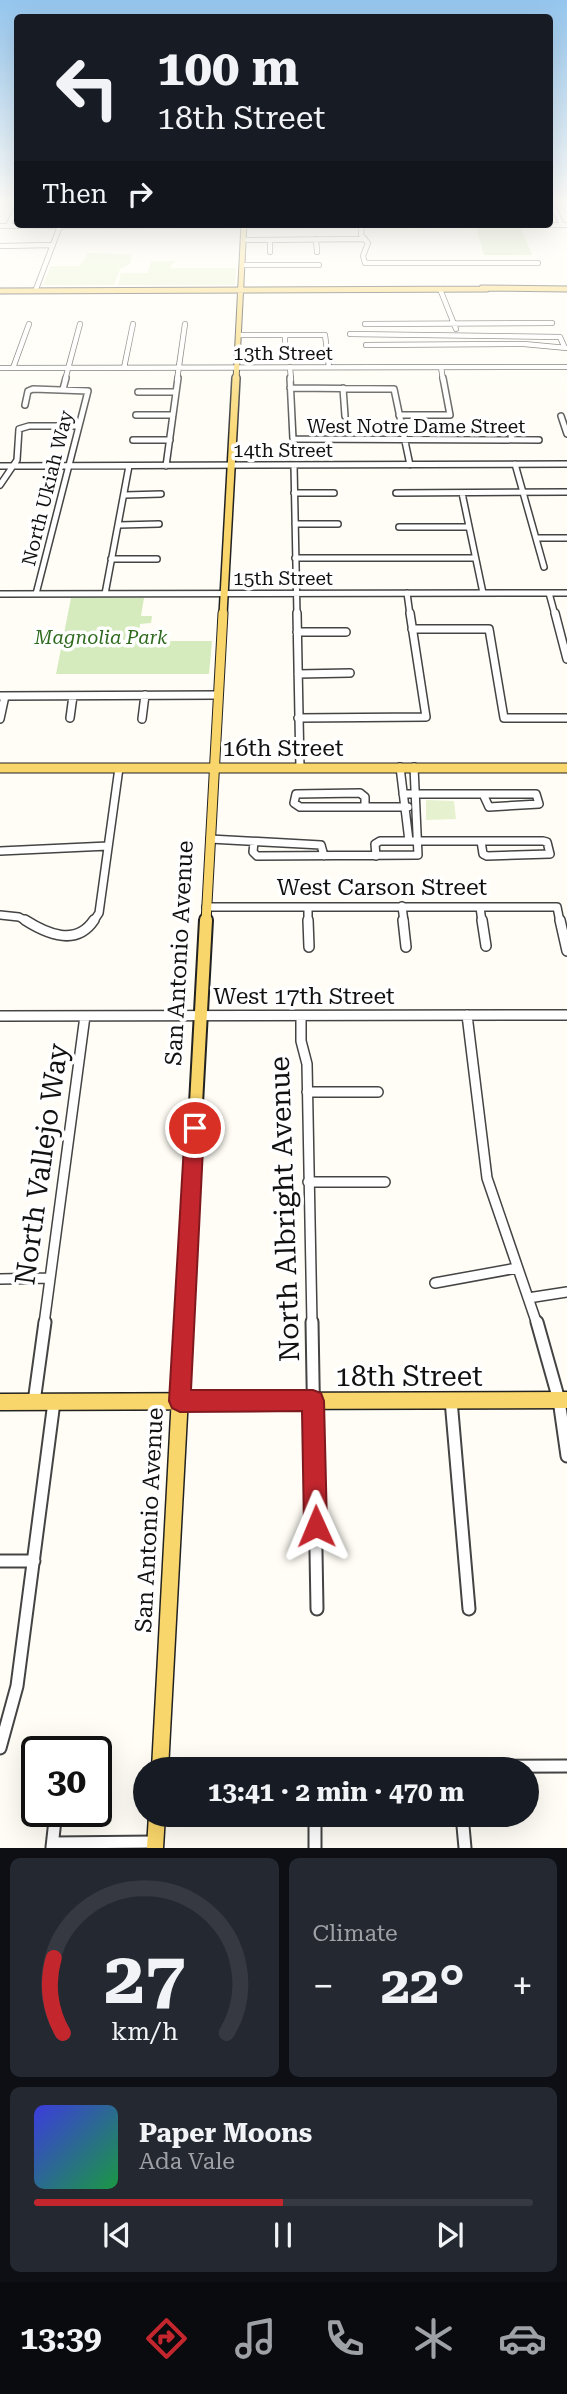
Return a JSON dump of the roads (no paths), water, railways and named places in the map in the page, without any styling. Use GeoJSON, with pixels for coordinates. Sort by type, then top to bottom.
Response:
{"type":"FeatureCollection","features":[{"type":"Feature","properties":{"kind":"main road"},"geometry":{"type":"LineString","coordinates":[[0,289],[567,289]]}},
{"type":"Feature","properties":{"kind":"main road","name":"San Antonio Avenue"},"geometry":{"type":"LineString","coordinates":[[161,1757],[240,289]]}},
{"type":"Feature","properties":{"kind":"main road","name":"16th Street"},"geometry":{"type":"LineString","coordinates":[[0,768],[567,768]]}},
{"type":"Feature","properties":{"kind":"main road","name":"18th Street"},"geometry":{"type":"LineString","coordinates":[[0,1402],[563,1400]]}},
{"type":"Feature","properties":{"kind":"main road"},"geometry":{"type":"LineString","coordinates":[[155,1845],[156,1827]]}},
{"type":"Feature","properties":{"kind":"street"},"geometry":{"type":"LineString","coordinates":[[440,289],[444,291],[443,296],[461,344]]}},
{"type":"Feature","properties":{"kind":"street"},"geometry":{"type":"LineString","coordinates":[[365,324],[552,323]]}},
{"type":"Feature","properties":{"kind":"street"},"geometry":{"type":"LineString","coordinates":[[13,368],[29,324]]}},
{"type":"Feature","properties":{"kind":"street"},"geometry":{"type":"LineString","coordinates":[[25,405],[28,391],[62,389],[80,324]]}},
{"type":"Feature","properties":{"kind":"street"},"geometry":{"type":"LineString","coordinates":[[124,368],[133,324]]}},
{"type":"Feature","properties":{"kind":"street"},"geometry":{"type":"LineString","coordinates":[[166,466],[185,324]]}},
{"type":"Feature","properties":{"kind":"street"},"geometry":{"type":"LineString","coordinates":[[350,334],[557,336],[566,347]]}},
{"type":"Feature","properties":{"kind":"street"},"geometry":{"type":"LineString","coordinates":[[238,335],[325,335],[329,367]]}},
{"type":"Feature","properties":{"kind":"street"},"geometry":{"type":"LineString","coordinates":[[285,335],[285,348]]}},
{"type":"Feature","properties":{"kind":"street"},"geometry":{"type":"LineString","coordinates":[[366,345],[566,347]]}},
{"type":"Feature","properties":{"kind":"street"},"geometry":{"type":"LineString","coordinates":[[290,367],[290,388],[394,389],[410,465]]}},
{"type":"Feature","properties":{"kind":"street"},"geometry":{"type":"LineString","coordinates":[[399,415],[450,415],[441,367]]}},
{"type":"Feature","properties":{"kind":"street","name":"13th Street"},"geometry":{"type":"LineString","coordinates":[[0,368],[567,367]]}},
{"type":"Feature","properties":{"kind":"street","name":"West Notre Dame Street"},"geometry":{"type":"LineString","coordinates":[[290,388],[293,439],[539,440]]}},
{"type":"Feature","properties":{"kind":"street"},"geometry":{"type":"LineString","coordinates":[[343,388],[345,416]]}},
{"type":"Feature","properties":{"kind":"street","name":"North Ukiah Way"},"geometry":{"type":"LineString","coordinates":[[36,594],[87,390],[62,389]]}},
{"type":"Feature","properties":{"kind":"street"},"geometry":{"type":"LineString","coordinates":[[138,392],[176,392]]}},
{"type":"Feature","properties":{"kind":"street"},"geometry":{"type":"LineString","coordinates":[[136,415],[173,415]]}},
{"type":"Feature","properties":{"kind":"street"},"geometry":{"type":"LineString","coordinates":[[561,416],[567,434]]}},
{"type":"Feature","properties":{"kind":"street"},"geometry":{"type":"LineString","coordinates":[[509,425],[512,440]]}},
{"type":"Feature","properties":{"kind":"street"},"geometry":{"type":"LineString","coordinates":[[0,485],[15,466],[22,440],[19,429],[79,426]]}},
{"type":"Feature","properties":{"kind":"street"},"geometry":{"type":"LineString","coordinates":[[133,440],[170,440]]}},
{"type":"Feature","properties":{"kind":"street"},"geometry":{"type":"LineString","coordinates":[[515,464],[544,567]]}},
{"type":"Feature","properties":{"kind":"street","name":"14th Street"},"geometry":{"type":"LineString","coordinates":[[0,466],[567,464]]}},
{"type":"Feature","properties":{"kind":"street"},"geometry":{"type":"LineString","coordinates":[[294,465],[300,768]]}},
{"type":"Feature","properties":{"kind":"street"},"geometry":{"type":"LineString","coordinates":[[105,594],[129,466]]}},
{"type":"Feature","properties":{"kind":"street"},"geometry":{"type":"LineString","coordinates":[[396,493],[567,492]]}},
{"type":"Feature","properties":{"kind":"street"},"geometry":{"type":"LineString","coordinates":[[294,493],[334,493]]}},
{"type":"Feature","properties":{"kind":"street"},"geometry":{"type":"LineString","coordinates":[[462,493],[483,593]]}},
{"type":"Feature","properties":{"kind":"street"},"geometry":{"type":"LineString","coordinates":[[125,495],[161,494]]}},
{"type":"Feature","properties":{"kind":"street"},"geometry":{"type":"LineString","coordinates":[[119,524],[159,524]]}},
{"type":"Feature","properties":{"kind":"street"},"geometry":{"type":"LineString","coordinates":[[295,524],[338,524]]}},
{"type":"Feature","properties":{"kind":"street"},"geometry":{"type":"LineString","coordinates":[[399,527],[469,527]]}},
{"type":"Feature","properties":{"kind":"street"},"geometry":{"type":"LineString","coordinates":[[536,538],[567,538]]}},
{"type":"Feature","properties":{"kind":"street"},"geometry":{"type":"LineString","coordinates":[[295,558],[475,558]]}},
{"type":"Feature","properties":{"kind":"street"},"geometry":{"type":"LineString","coordinates":[[111,559],[157,559]]}},
{"type":"Feature","properties":{"kind":"street"},"geometry":{"type":"LineString","coordinates":[[298,718],[426,717],[407,593]]}},
{"type":"Feature","properties":{"kind":"street"},"geometry":{"type":"LineString","coordinates":[[549,593],[567,659]]}},
{"type":"Feature","properties":{"kind":"street","name":"15th Street"},"geometry":{"type":"LineString","coordinates":[[0,594],[567,593]]}},
{"type":"Feature","properties":{"kind":"street"},"geometry":{"type":"LineString","coordinates":[[412,629],[489,629],[504,718],[567,718]]}},
{"type":"Feature","properties":{"kind":"street"},"geometry":{"type":"LineString","coordinates":[[559,630],[567,630]]}},
{"type":"Feature","properties":{"kind":"street"},"geometry":{"type":"LineString","coordinates":[[297,632],[346,632]]}},
{"type":"Feature","properties":{"kind":"street"},"geometry":{"type":"LineString","coordinates":[[298,674],[350,673]]}},
{"type":"Feature","properties":{"kind":"street"},"geometry":{"type":"LineString","coordinates":[[142,719],[145,695]]}},
{"type":"Feature","properties":{"kind":"street"},"geometry":{"type":"LineString","coordinates":[[0,719],[2,696],[218,695]]}},
{"type":"Feature","properties":{"kind":"street"},"geometry":{"type":"LineString","coordinates":[[69,718],[73,696]]}},
{"type":"Feature","properties":{"kind":"street"},"geometry":{"type":"LineString","coordinates":[[2,915],[19,917],[56,936],[87,931],[99,913],[119,768]]}},
{"type":"Feature","properties":{"kind":"street"},"geometry":{"type":"LineString","coordinates":[[254,842],[253,852],[257,856],[415,856],[419,852],[413,841],[405,807],[400,768]]}},
{"type":"Feature","properties":{"kind":"street"},"geometry":{"type":"LineString","coordinates":[[413,841],[413,794],[416,784],[414,768]]}},
{"type":"Feature","properties":{"kind":"street"},"geometry":{"type":"LineString","coordinates":[[365,807],[365,797],[360,793],[301,793],[294,797],[296,806],[300,807],[365,807],[405,807],[414,807]]}},
{"type":"Feature","properties":{"kind":"street"},"geometry":{"type":"LineString","coordinates":[[403,794],[413,794],[483,794],[536,794],[539,804],[489,807],[483,794]]}},
{"type":"Feature","properties":{"kind":"street"},"geometry":{"type":"LineString","coordinates":[[209,839],[321,845],[324,856]]}},
{"type":"Feature","properties":{"kind":"street"},"geometry":{"type":"LineString","coordinates":[[376,856],[377,842],[413,841],[481,841],[543,841],[547,842],[550,854],[487,856],[483,854],[481,841]]}},
{"type":"Feature","properties":{"kind":"street"},"geometry":{"type":"LineString","coordinates":[[0,850],[108,846]]}},
{"type":"Feature","properties":{"kind":"street"},"geometry":{"type":"LineString","coordinates":[[308,906],[309,947]]}},
{"type":"Feature","properties":{"kind":"street"},"geometry":{"type":"LineString","coordinates":[[402,906],[406,947]]}},
{"type":"Feature","properties":{"kind":"street"},"geometry":{"type":"LineString","coordinates":[[480,906],[486,946]]}},
{"type":"Feature","properties":{"kind":"street","name":"West Carson Street"},"geometry":{"type":"LineString","coordinates":[[206,907],[557,906],[567,951]]}},
{"type":"Feature","properties":{"kind":"street"},"geometry":{"type":"LineString","coordinates":[[467,1015],[487,1178],[563,1400],[567,1455]]}},
{"type":"Feature","properties":{"kind":"street","name":"West 17th Street"},"geometry":{"type":"LineString","coordinates":[[0,1016],[567,1015]]}},
{"type":"Feature","properties":{"kind":"street","name":"North Vallejo Way"},"geometry":{"type":"LineString","coordinates":[[34,1402],[85,1016]]}},
{"type":"Feature","properties":{"kind":"street","name":"North Albright Avenue"},"geometry":{"type":"LineString","coordinates":[[301,1016],[307,1092],[317,1609]]}},
{"type":"Feature","properties":{"kind":"street"},"geometry":{"type":"LineString","coordinates":[[307,1092],[378,1092]]}},
{"type":"Feature","properties":{"kind":"street"},"geometry":{"type":"LineString","coordinates":[[308,1182],[385,1182]]}},
{"type":"Feature","properties":{"kind":"street"},"geometry":{"type":"LineString","coordinates":[[435,1283],[517,1268]]}},
{"type":"Feature","properties":{"kind":"street"},"geometry":{"type":"LineString","coordinates":[[0,1279],[50,1279]]}},
{"type":"Feature","properties":{"kind":"street"},"geometry":{"type":"LineString","coordinates":[[527,1298],[567,1292]]}},
{"type":"Feature","properties":{"kind":"street"},"geometry":{"type":"LineString","coordinates":[[451,1400],[469,1609]]}},
{"type":"Feature","properties":{"kind":"street"},"geometry":{"type":"LineString","coordinates":[[0,1748],[18,1686],[54,1402]]}},
{"type":"Feature","properties":{"kind":"street"},"geometry":{"type":"LineString","coordinates":[[0,1561],[34,1561]]}},
{"type":"Feature","properties":{"kind":"street"},"geometry":{"type":"LineString","coordinates":[[539,1767],[567,1766]]}},
{"type":"Feature","properties":{"kind":"street"},"geometry":{"type":"LineString","coordinates":[[55,1827],[53,1845],[155,1845]]}},
{"type":"Feature","properties":{"kind":"street"},"geometry":{"type":"LineString","coordinates":[[315,1827],[315,1848]]}},
{"type":"Feature","properties":{"kind":"street"},"geometry":{"type":"LineString","coordinates":[[463,1827],[465,1848]]}},
{"type":"Feature","properties":{"kind":"park label","name":"Magnolia Park"},"geometry":{"type":"Point","coordinates":[101,637]}}]}
